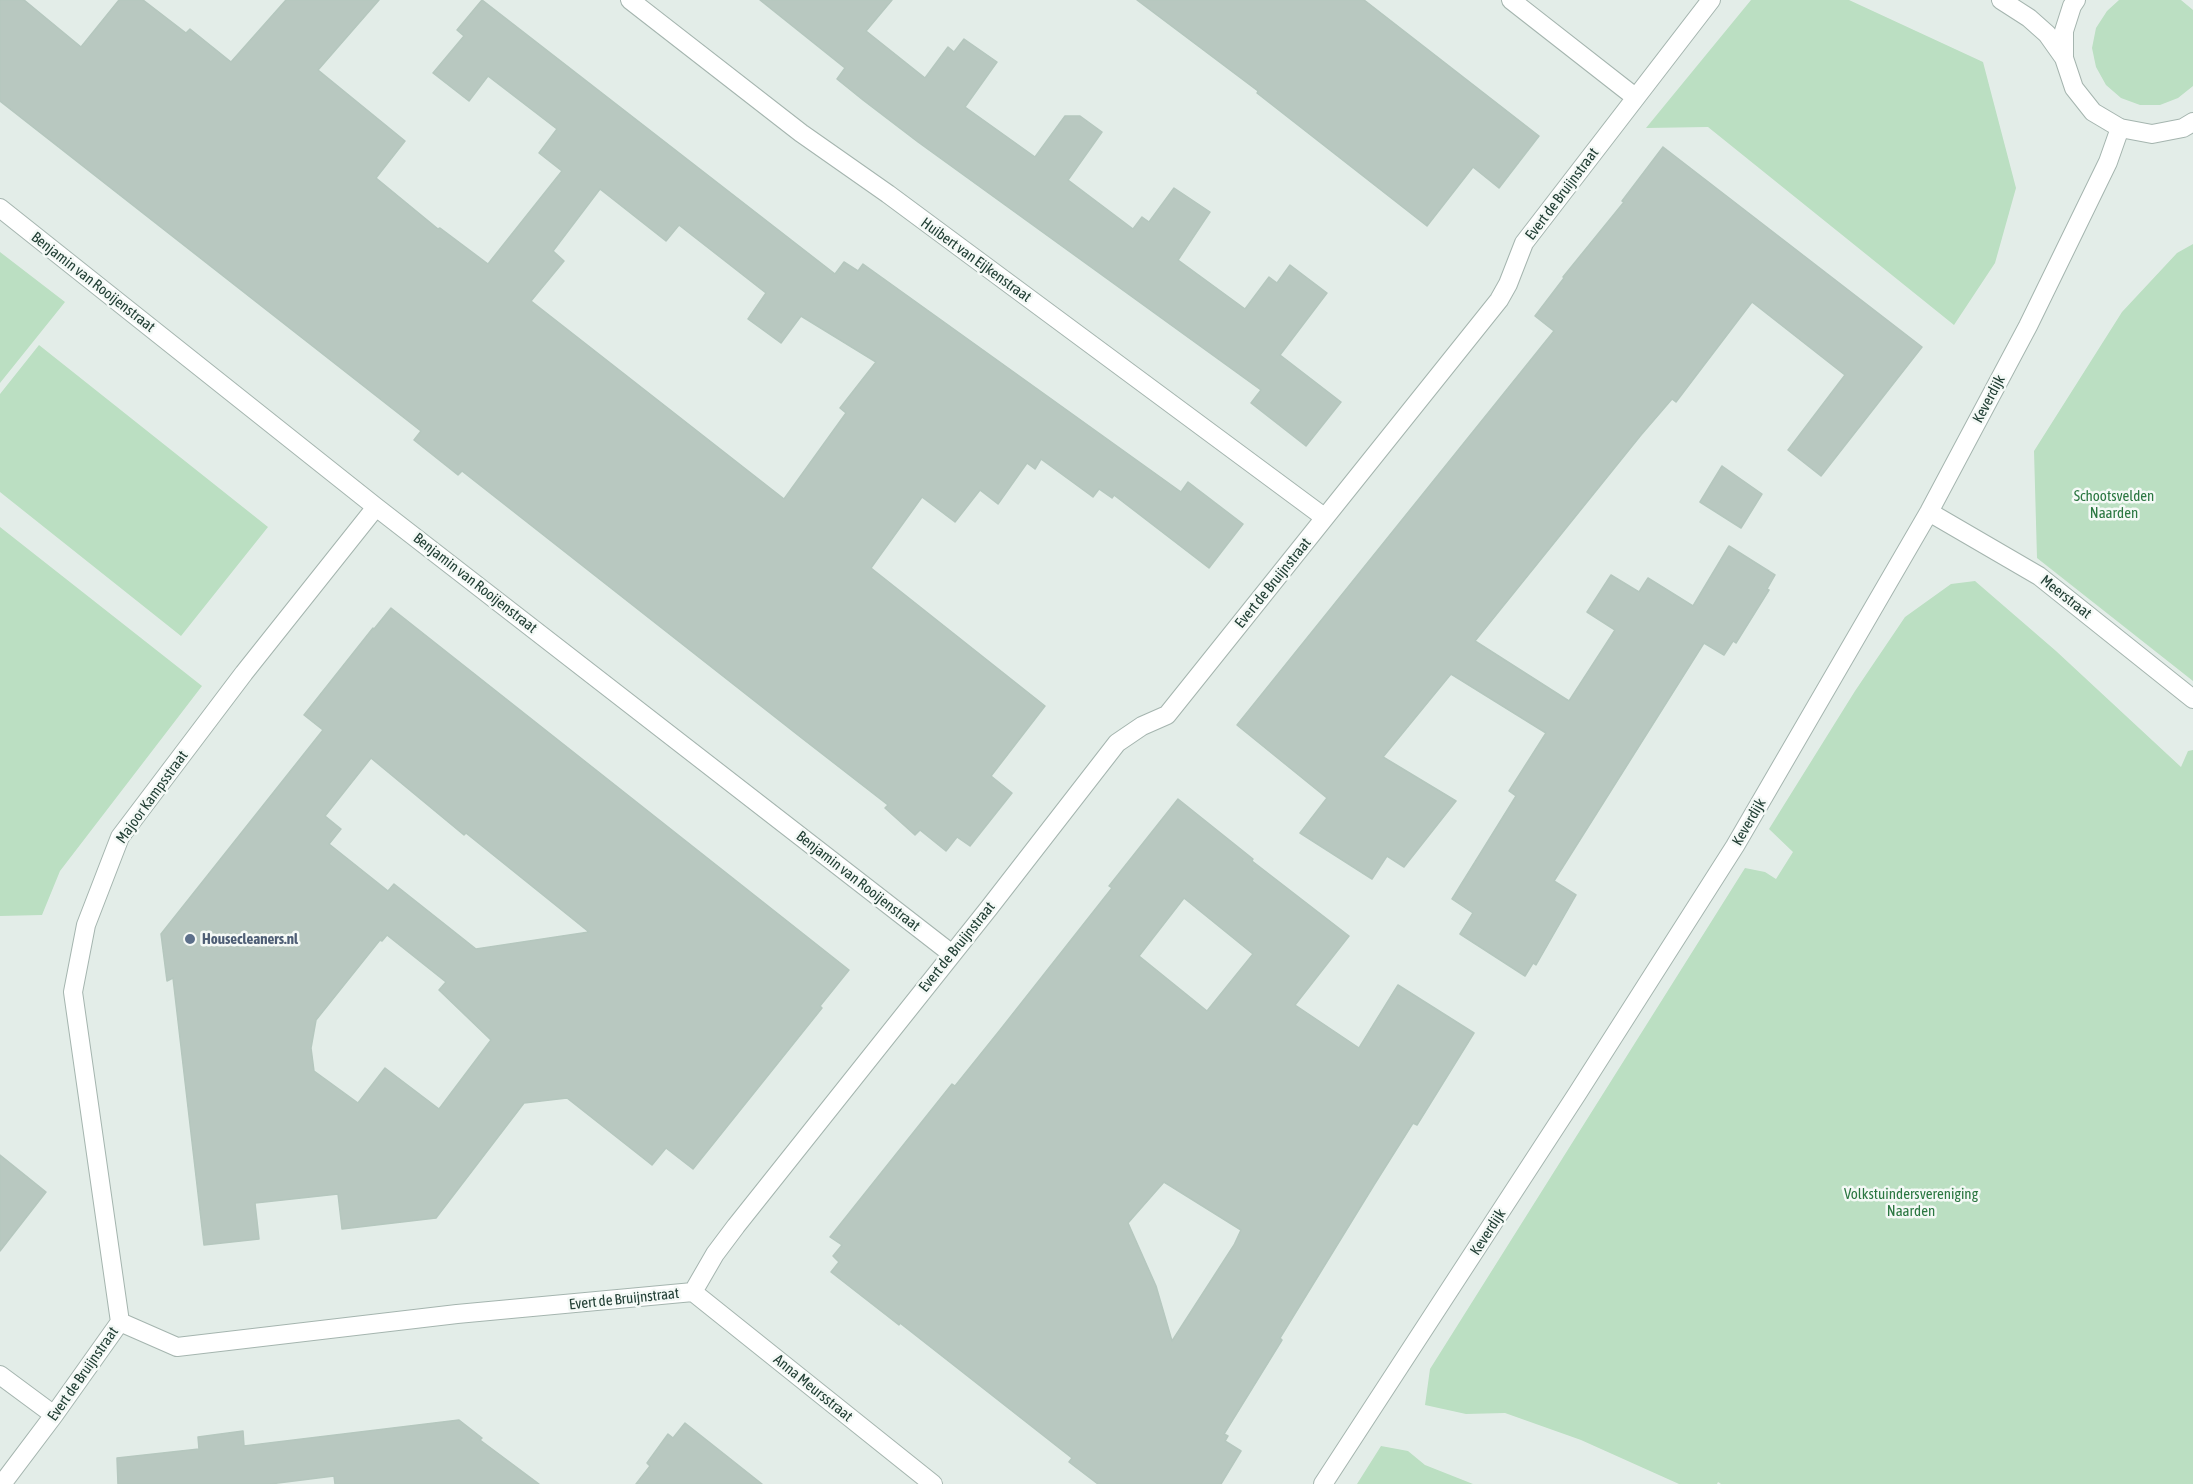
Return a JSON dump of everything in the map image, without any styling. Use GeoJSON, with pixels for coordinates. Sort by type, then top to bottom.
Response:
{"type":"FeatureCollection","features":[{"type":"Feature","properties":{"kind":"street","name":"Huibert van Eijkenstraat"},"geometry":{"type":"LineString","coordinates":[[630,0],[801,133],[888,194],[1324,517]]}},
{"type":"Feature","properties":{"kind":"street"},"geometry":{"type":"LineString","coordinates":[[1511,0],[1635,97]]}},
{"type":"Feature","properties":{"kind":"street","name":"Evert de Bruijnstraat"},"geometry":{"type":"LineString","coordinates":[[2,1484],[120,1322],[177,1347],[456,1314],[693,1292],[736,1226],[1117,743],[1142,726],[1167,715],[1499,300],[1508,284],[1524,243],[1711,0]]}},
{"type":"Feature","properties":{"kind":"street"},"geometry":{"type":"LineString","coordinates":[[2001,0],[2029,18],[2047,34],[2064,58],[2074,88],[2093,112],[2120,128],[2152,134],[2183,128],[2193,122]]}},
{"type":"Feature","properties":{"kind":"street"},"geometry":{"type":"LineString","coordinates":[[2064,58],[2064,31],[2076,0]]}},
{"type":"Feature","properties":{"kind":"street","name":"Keverdijk"},"geometry":{"type":"LineString","coordinates":[[1323,1484],[1571,1104],[1735,846],[1929,512],[2038,306],[2108,162],[2120,128]]}},
{"type":"Feature","properties":{"kind":"street","name":"Benjamin van Rooijenstraat"},"geometry":{"type":"LineString","coordinates":[[0,208],[376,507],[952,954]]}},
{"type":"Feature","properties":{"kind":"street","name":"Majoor Kampsstraat"},"geometry":{"type":"LineString","coordinates":[[120,1322],[73,992],[86,925],[120,837],[244,673],[376,507]]}},
{"type":"Feature","properties":{"kind":"street","name":"Meerstraat"},"geometry":{"type":"LineString","coordinates":[[1929,512],[2039,576],[2193,699]]}},
{"type":"Feature","properties":{"kind":"street","name":"Anna Meursstraat"},"geometry":{"type":"LineString","coordinates":[[693,1292],[933,1484]]}},
{"type":"Feature","properties":{"kind":"street"},"geometry":{"type":"LineString","coordinates":[[0,1375],[54,1415]]}},
{"type":"Feature","properties":{"kind":"green space"},"geometry":{"type":"Polygon","coordinates":[[[1751,0],[1849,0],[1983,62],[2016,188],[1995,263],[1954,325],[1708,127],[1646,128],[1751,0]]]}},
{"type":"Feature","properties":{"kind":"green space"},"geometry":{"type":"Polygon","coordinates":[[[2119,0],[2181,0],[2193,10],[2193,86],[2178,98],[2160,105],[2140,105],[2121,98],[2106,85],[2096,67],[2092,48],[2096,28],[2107,11],[2119,0]]]}},
{"type":"Feature","properties":{"kind":"green space","name":"Schootsvelden Naarden"},"geometry":{"type":"Polygon","coordinates":[[[2193,244],[2193,681],[2037,558],[2034,451],[2122,312],[2177,253],[2193,244]]]}},
{"type":"Feature","properties":{"kind":"green space"},"geometry":{"type":"Polygon","coordinates":[[[0,252],[65,302],[0,383],[0,252]]]}},
{"type":"Feature","properties":{"kind":"green space"},"geometry":{"type":"Polygon","coordinates":[[[39,345],[268,527],[181,636],[0,492],[0,394],[39,345]]]}},
{"type":"Feature","properties":{"kind":"green space"},"geometry":{"type":"Polygon","coordinates":[[[0,527],[202,686],[60,871],[42,915],[0,916],[0,527]]]}},
{"type":"Feature","properties":{"kind":"green space","name":"Volkstuindersvereniging Naarden"},"geometry":{"type":"Polygon","coordinates":[[[1975,581],[2056,651],[2181,767],[2188,751],[2193,750],[2193,1484],[1721,1484],[1718,1482],[1717,1484],[1679,1484],[1581,1440],[1505,1413],[1466,1414],[1425,1405],[1430,1369],[1745,868],[1765,872],[1776,879],[1793,852],[1769,829],[1855,691],[1905,617],[1951,584],[1975,581]]]}},
{"type":"Feature","properties":{"kind":"green space"},"geometry":{"type":"Polygon","coordinates":[[[1381,1446],[1408,1451],[1425,1465],[1473,1484],[1357,1484],[1381,1446]]]}},
{"type":"Feature","properties":{"kind":"building"},"geometry":{"type":"Polygon","coordinates":[[[0,0],[24,0],[81,47],[119,0],[143,0],[186,33],[190,29],[231,62],[286,0],[379,0],[318,70],[405,141],[376,178],[438,229],[440,228],[488,264],[562,171],[539,153],[557,129],[488,76],[469,101],[433,73],[464,36],[457,30],[482,0],[835,274],[844,262],[858,271],[863,264],[1181,492],[1188,482],[1243,524],[1209,568],[1114,495],[1112,498],[1099,489],[1093,497],[1041,459],[1035,469],[1027,463],[998,504],[980,490],[955,522],[922,497],[871,568],[1045,706],[991,776],[1012,793],[970,846],[957,837],[946,851],[920,830],[915,835],[885,808],[888,805],[462,471],[458,475],[414,440],[421,431],[0,101],[0,0]],[[600,189],[553,251],[564,261],[531,301],[784,499],[846,413],[840,408],[876,362],[801,316],[781,343],[748,319],[766,293],[679,225],[666,241],[600,189]]]}},
{"type":"Feature","properties":{"kind":"building"},"geometry":{"type":"Polygon","coordinates":[[[760,0],[892,0],[866,31],[925,78],[948,47],[954,52],[964,39],[997,62],[965,107],[1035,157],[1065,116],[1080,116],[1102,132],[1068,180],[1133,229],[1142,217],[1149,222],[1174,188],[1210,212],[1178,260],[1245,309],[1269,277],[1277,283],[1290,265],[1327,293],[1280,355],[1341,402],[1306,446],[1251,403],[1261,390],[863,100],[837,79],[845,68],[760,0]]]}},
{"type":"Feature","properties":{"kind":"building"},"geometry":{"type":"Polygon","coordinates":[[[1137,0],[1364,0],[1539,136],[1499,188],[1473,167],[1427,226],[1257,93],[1258,91],[1137,0]]]}},
{"type":"Feature","properties":{"kind":"building"},"geometry":{"type":"Polygon","coordinates":[[[1663,147],[1922,347],[1821,476],[1788,450],[1845,375],[1752,302],[1676,402],[1672,399],[1641,435],[1475,641],[1569,701],[1615,630],[1587,612],[1611,575],[1639,592],[1648,578],[1693,606],[1729,546],[1775,575],[1767,589],[1769,590],[1736,643],[1733,641],[1724,655],[1704,643],[1554,881],[1576,895],[1536,965],[1533,963],[1525,976],[1460,934],[1473,913],[1452,899],[1516,796],[1509,791],[1546,733],[1451,674],[1383,757],[1456,801],[1404,867],[1387,856],[1372,879],[1300,833],[1327,798],[1237,725],[1554,331],[1535,316],[1563,277],[1624,202],[1622,201],[1663,147]]]}},
{"type":"Feature","properties":{"kind":"building"},"geometry":{"type":"Polygon","coordinates":[[[1722,466],[1762,494],[1741,528],[1700,502],[1722,466]]]}},
{"type":"Feature","properties":{"kind":"building"},"geometry":{"type":"Polygon","coordinates":[[[391,608],[849,970],[820,1006],[822,1008],[693,1169],[666,1148],[652,1165],[567,1098],[524,1103],[436,1218],[342,1229],[338,1194],[255,1203],[259,1239],[204,1245],[173,978],[167,981],[161,934],[323,730],[304,715],[391,608]],[[371,758],[325,816],[341,829],[329,844],[388,891],[394,884],[476,949],[589,932],[466,833],[464,835],[371,758]],[[387,935],[382,941],[380,940],[316,1020],[311,1048],[314,1071],[358,1103],[385,1068],[439,1109],[491,1040],[439,990],[446,982],[387,935]]]}},
{"type":"Feature","properties":{"kind":"building"},"geometry":{"type":"Polygon","coordinates":[[[1178,799],[1253,859],[1252,861],[1349,936],[1295,1005],[1359,1048],[1398,985],[1474,1033],[1417,1125],[1413,1123],[1374,1185],[1224,1434],[1228,1436],[1225,1441],[1241,1451],[1221,1484],[1098,1484],[1069,1462],[1072,1458],[831,1272],[839,1262],[833,1256],[842,1245],[830,1237],[952,1084],[955,1086],[1000,1030],[1112,888],[1109,886],[1178,799]],[[1184,898],[1139,956],[1207,1011],[1253,954],[1184,898]],[[1164,1182],[1128,1223],[1156,1286],[1172,1341],[1234,1245],[1241,1230],[1164,1182]]]}},
{"type":"Feature","properties":{"kind":"building"},"geometry":{"type":"Polygon","coordinates":[[[0,1155],[46,1192],[0,1251],[0,1155]]]}},
{"type":"Feature","properties":{"kind":"building"},"geometry":{"type":"Polygon","coordinates":[[[459,1420],[482,1438],[480,1440],[539,1484],[335,1484],[334,1476],[270,1484],[118,1484],[117,1458],[199,1449],[198,1437],[243,1431],[244,1446],[459,1420]]]}},
{"type":"Feature","properties":{"kind":"building"},"geometry":{"type":"Polygon","coordinates":[[[685,1423],[762,1484],[636,1484],[650,1466],[647,1463],[668,1434],[673,1438],[685,1423]]]}},
{"type":"Feature","properties":{"kind":"place","name":"Housecleaners.nl"},"geometry":{"type":"Point","coordinates":[190,939]}}]}
